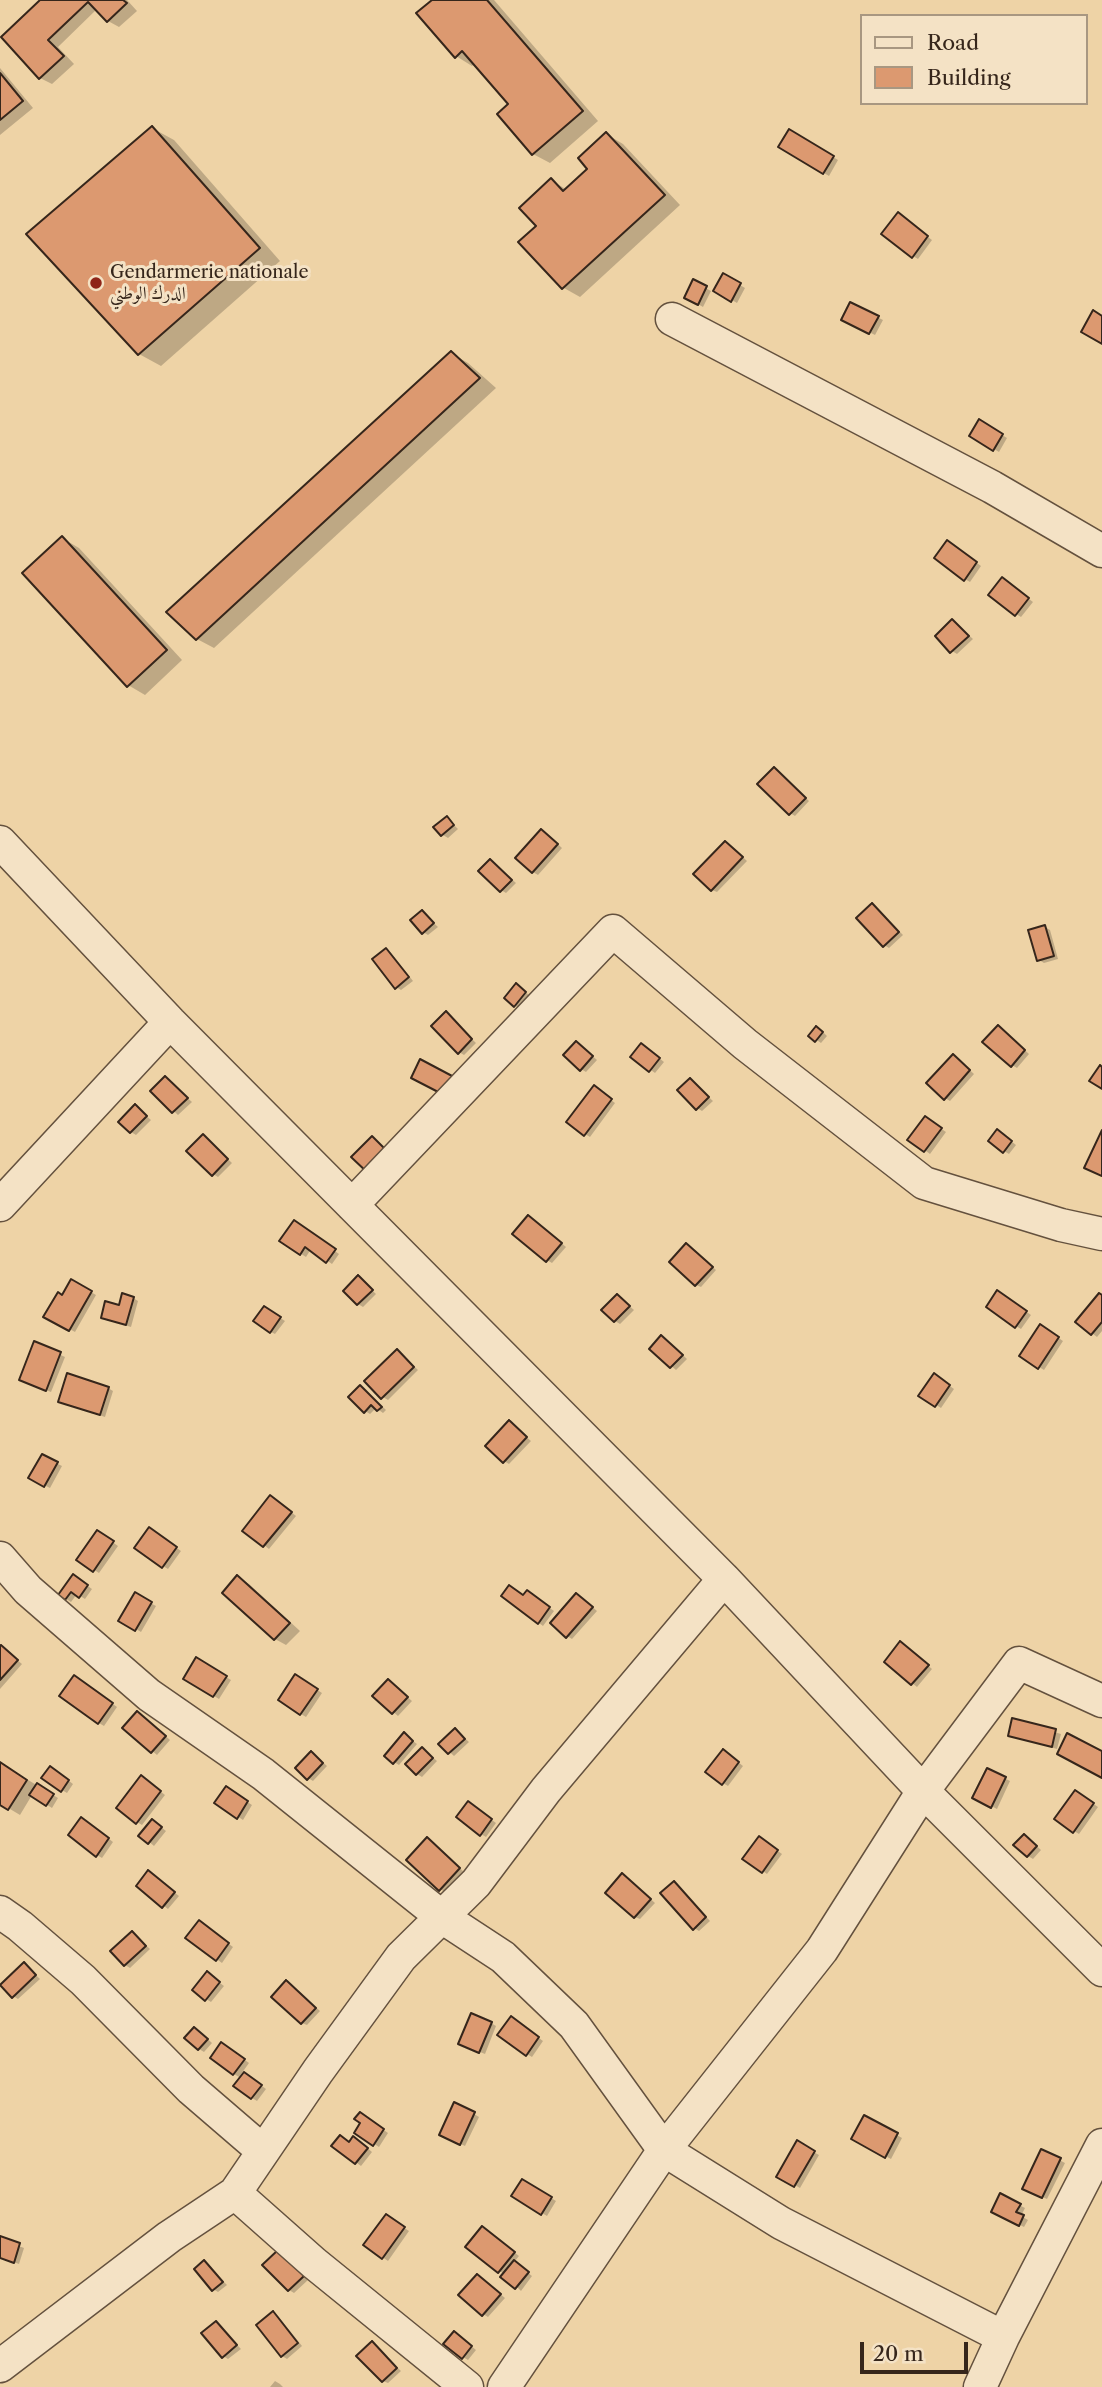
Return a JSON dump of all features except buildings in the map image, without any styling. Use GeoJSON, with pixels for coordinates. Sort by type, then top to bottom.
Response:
{"type":"FeatureCollection","features":[{"type":"Feature","properties":{"kind":"street"},"geometry":{"type":"LineString","coordinates":[[672,318],[992,487],[1102,551]]}},
{"type":"Feature","properties":{"kind":"street"},"geometry":{"type":"LineString","coordinates":[[0,842],[170,1022],[724,1579],[923,1791],[1102,1970]]}},
{"type":"Feature","properties":{"kind":"street"},"geometry":{"type":"LineString","coordinates":[[352,1205],[613,931],[745,1044],[924,1183],[1062,1225],[1102,1234]]}},
{"type":"Feature","properties":{"kind":"street"},"geometry":{"type":"LineString","coordinates":[[0,1205],[170,1022]]}},
{"type":"Feature","properties":{"kind":"street"},"geometry":{"type":"LineString","coordinates":[[0,1558],[28,1590],[149,1695],[263,1774],[442,1917],[503,1957],[574,2025],[664,2150],[781,2223],[1003,2337]]}},
{"type":"Feature","properties":{"kind":"street"},"geometry":{"type":"LineString","coordinates":[[0,2366],[169,2236],[235,2193],[318,2071],[401,1957],[476,1883],[546,1790],[724,1579]]}},
{"type":"Feature","properties":{"kind":"street"},"geometry":{"type":"LineString","coordinates":[[504,2387],[664,2150],[822,1950],[923,1791],[1019,1663],[1102,1701]]}},
{"type":"Feature","properties":{"kind":"street"},"geometry":{"type":"LineString","coordinates":[[0,1912],[83,1980],[191,2089],[263,2151]]}},
{"type":"Feature","properties":{"kind":"street"},"geometry":{"type":"LineString","coordinates":[[980,2387],[1102,2145]]}},
{"type":"Feature","properties":{"kind":"street"},"geometry":{"type":"LineString","coordinates":[[235,2193],[314,2263],[467,2387]]}},
{"type":"Feature","properties":{"kind":"place","name":"Gendarmerie nationale الدرك الوطني"},"geometry":{"type":"Point","coordinates":[96,283]}}]}
